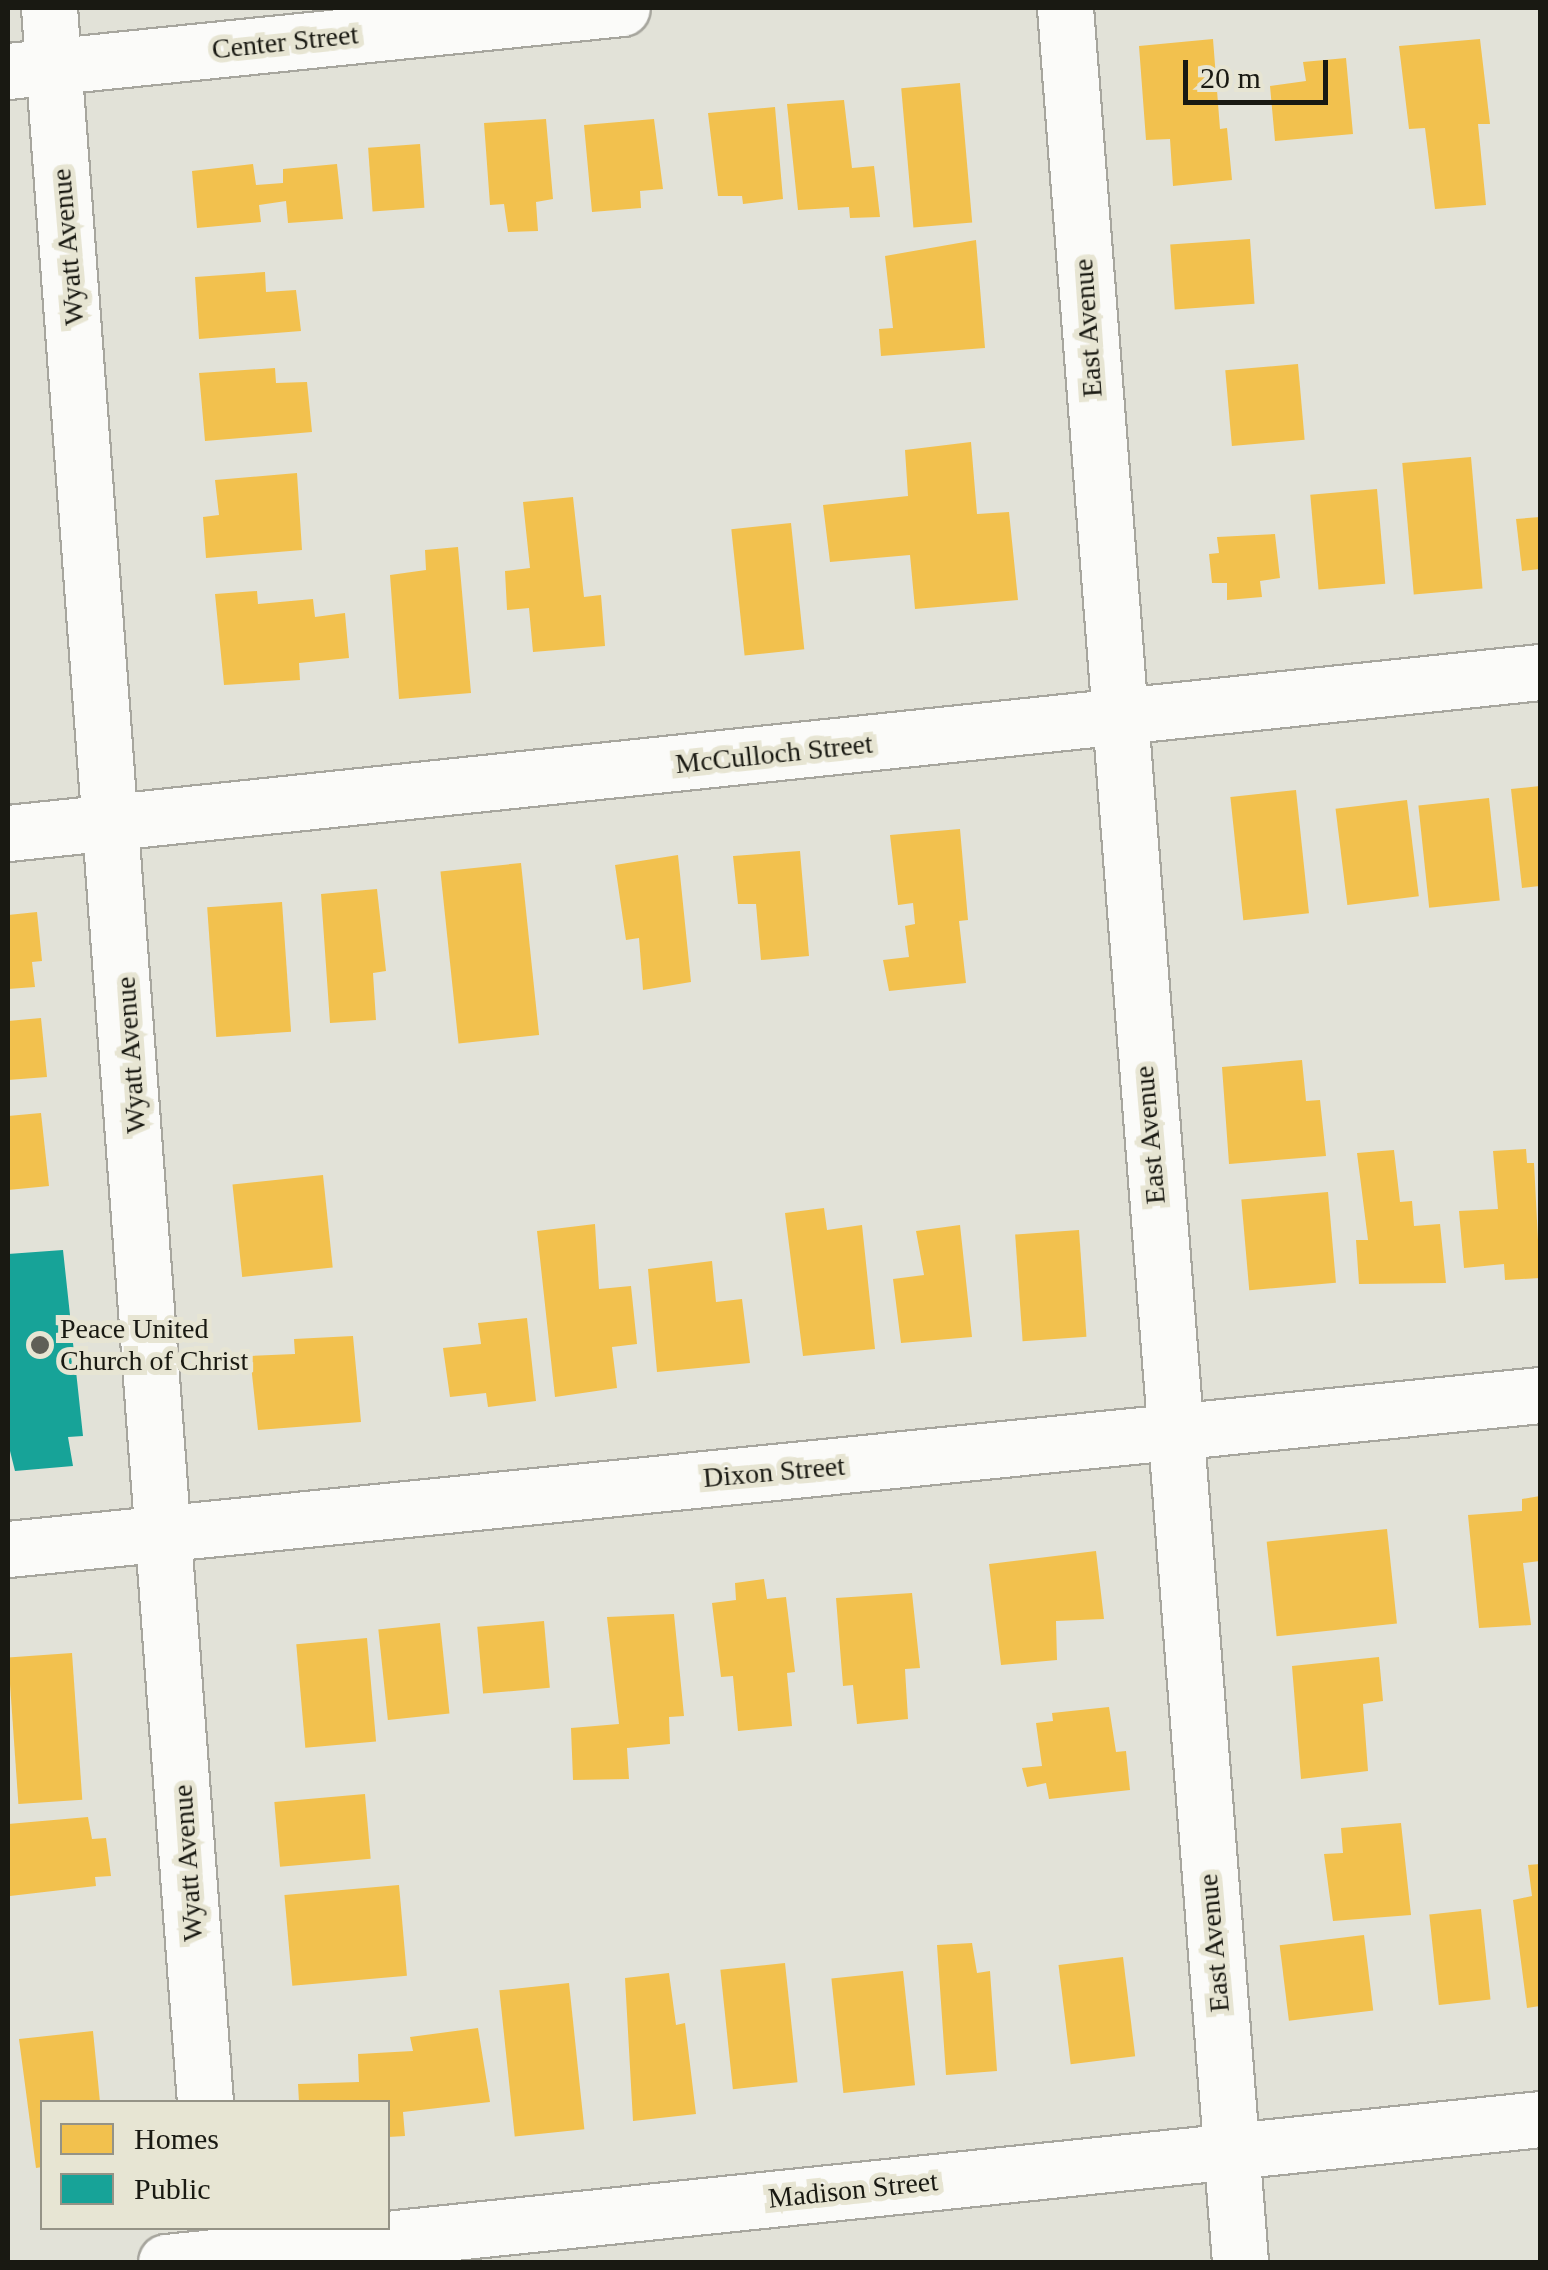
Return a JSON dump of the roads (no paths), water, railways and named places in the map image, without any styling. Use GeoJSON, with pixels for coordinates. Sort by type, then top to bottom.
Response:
{"type":"FeatureCollection","features":[{"type":"Feature","properties":{"kind":"street","name":"Wyatt Avenue"},"geometry":{"type":"LineString","coordinates":[[49,8],[30,69],[114,822],[205,2100]]}},
{"type":"Feature","properties":{"kind":"street","name":"Center Street"},"geometry":{"type":"LineString","coordinates":[[30,69],[622,8]]}},
{"type":"Feature","properties":{"kind":"street","name":"East Avenue"},"geometry":{"type":"LineString","coordinates":[[1065,8],[1116,720],[1240,2262]]}},
{"type":"Feature","properties":{"kind":"street","name":"McCulloch Street"},"geometry":{"type":"LineString","coordinates":[[8,832],[1116,720],[1540,672]]}},
{"type":"Feature","properties":{"kind":"street","name":"Dixon Street"},"geometry":{"type":"LineString","coordinates":[[8,1548],[1540,1395]]}},
{"type":"Feature","properties":{"kind":"street","name":"Madison Street"},"geometry":{"type":"LineString","coordinates":[[203,2253],[1540,2119]]}},
{"type":"Feature","properties":{"kind":"place","name":"Peace United Church of Christ"},"geometry":{"type":"Point","coordinates":[40,1345]}}]}
